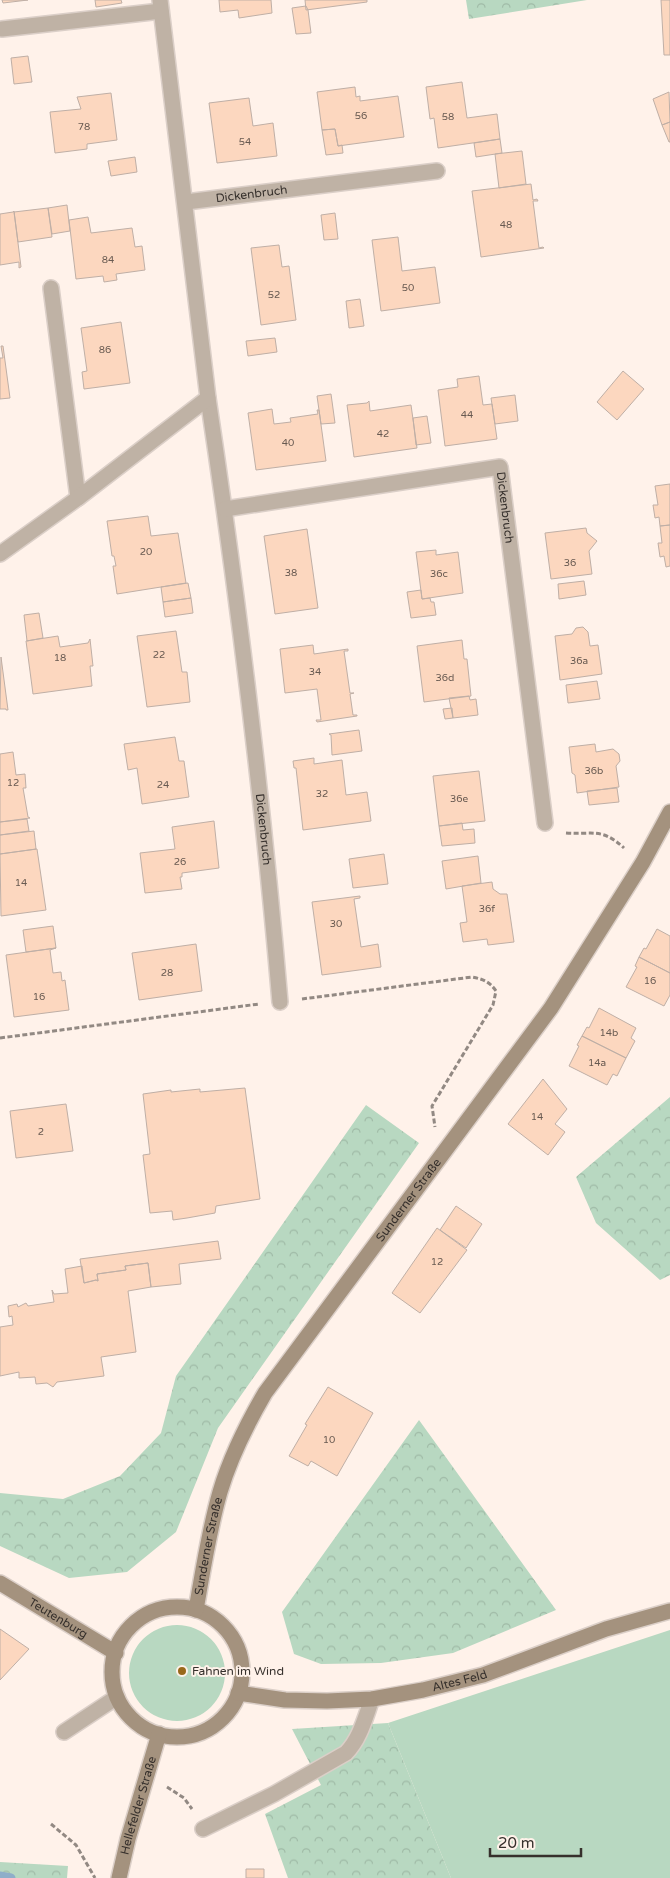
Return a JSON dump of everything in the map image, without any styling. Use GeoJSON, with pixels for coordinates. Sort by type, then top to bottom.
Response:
{"type":"FeatureCollection","features":[{"type":"Feature","properties":{"kind":"main road","name":"Sunderner Straße"},"geometry":{"type":"LineString","coordinates":[[196,1610],[220,1490],[251,1417],[265,1393],[551,1008],[643,862],[670,812]]}},
{"type":"Feature","properties":{"kind":"main road","name":"Teutenburg"},"geometry":{"type":"LineString","coordinates":[[0,1583],[116,1653]]}},
{"type":"Feature","properties":{"kind":"main road"},"geometry":{"type":"LineString","coordinates":[[180,1607],[196,1610],[210,1616],[222,1625],[238,1649],[242,1664],[242,1679],[238,1693],[231,1708],[207,1730],[175,1737],[159,1734],[138,1724],[130,1716],[117,1697],[112,1666],[123,1636],[134,1624],[147,1615],[163,1609],[180,1607]]}},
{"type":"Feature","properties":{"kind":"main road","name":"Altes Feld"},"geometry":{"type":"LineString","coordinates":[[238,1693],[285,1700],[372,1699],[423,1690],[483,1676],[606,1629],[670,1610]]}},
{"type":"Feature","properties":{"kind":"main road","name":"Hellefelder Straße"},"geometry":{"type":"LineString","coordinates":[[119,1878],[128,1838],[159,1734]]}},
{"type":"Feature","properties":{"kind":"street","name":"Dickenbruch"},"geometry":{"type":"LineString","coordinates":[[2,29],[160,5],[186,202],[208,398],[225,509],[254,743],[280,1002]]}},
{"type":"Feature","properties":{"kind":"street","name":"Dickenbruch"},"geometry":{"type":"LineString","coordinates":[[186,202],[437,171]]}},
{"type":"Feature","properties":{"kind":"street"},"geometry":{"type":"LineString","coordinates":[[51,288],[78,498]]}},
{"type":"Feature","properties":{"kind":"street"},"geometry":{"type":"LineString","coordinates":[[0,554],[78,498],[208,398]]}},
{"type":"Feature","properties":{"kind":"street","name":"Dickenbruch"},"geometry":{"type":"LineString","coordinates":[[225,509],[500,467],[545,823]]}},
{"type":"Feature","properties":{"kind":"street"},"geometry":{"type":"LineString","coordinates":[[64,1732],[117,1697]]}},
{"type":"Feature","properties":{"kind":"street"},"geometry":{"type":"LineString","coordinates":[[203,1829],[274,1794],[346,1753],[353,1746],[359,1734],[372,1699]]}},
{"type":"Feature","properties":{"kind":"path"},"geometry":{"type":"LineString","coordinates":[[545,823],[561,832],[591,832],[614,838],[643,862]]}},
{"type":"Feature","properties":{"kind":"path"},"geometry":{"type":"LineString","coordinates":[[0,1038],[472,977],[479,978],[491,984],[496,991],[493,1005],[432,1106],[432,1116],[441,1154]]}},
{"type":"Feature","properties":{"kind":"path"},"geometry":{"type":"LineString","coordinates":[[184,1798],[191,1808]]}},
{"type":"Feature","properties":{"kind":"path"},"geometry":{"type":"LineString","coordinates":[[51,1824],[76,1845],[95,1878]]}},
{"type":"Feature","properties":{"kind":"green space"},"geometry":{"type":"Polygon","coordinates":[[[466,0],[587,0],[469,19],[466,0]]]}},
{"type":"Feature","properties":{"kind":"green space"},"geometry":{"type":"Polygon","coordinates":[[[670,1097],[670,1275],[660,1280],[596,1223],[576,1177],[670,1097]]]}},
{"type":"Feature","properties":{"kind":"green space"},"geometry":{"type":"Polygon","coordinates":[[[366,1105],[419,1143],[218,1428],[176,1532],[127,1572],[69,1578],[0,1546],[0,1493],[63,1499],[120,1476],[161,1433],[176,1376],[366,1105]]]}},
{"type":"Feature","properties":{"kind":"green space"},"geometry":{"type":"Polygon","coordinates":[[[419,1420],[556,1610],[453,1653],[381,1663],[321,1664],[294,1654],[282,1612],[419,1420]]]}},
{"type":"Feature","properties":{"kind":"green space"},"geometry":{"type":"Polygon","coordinates":[[[177,1625],[195,1629],[211,1639],[221,1655],[225,1673],[221,1691],[211,1707],[195,1717],[177,1721],[159,1717],[143,1707],[133,1691],[129,1673],[133,1655],[143,1639],[159,1629],[177,1625]]]}},
{"type":"Feature","properties":{"kind":"green space"},"geometry":{"type":"Polygon","coordinates":[[[670,1630],[670,1878],[451,1878],[388,1723],[670,1630]]]}},
{"type":"Feature","properties":{"kind":"green space"},"geometry":{"type":"Polygon","coordinates":[[[388,1723],[451,1878],[288,1878],[265,1814],[321,1785],[292,1729],[388,1723]]]}},
{"type":"Feature","properties":{"kind":"green space"},"geometry":{"type":"Polygon","coordinates":[[[0,1862],[68,1866],[67,1878],[0,1878],[0,1862]]]}},
{"type":"Feature","properties":{"kind":"building"},"geometry":{"type":"Polygon","coordinates":[[[2,0],[28,0],[3,3],[2,0]]]}},
{"type":"Feature","properties":{"kind":"building"},"geometry":{"type":"Polygon","coordinates":[[[95,0],[121,0],[122,3],[96,7],[95,0]]]}},
{"type":"Feature","properties":{"kind":"building"},"geometry":{"type":"Polygon","coordinates":[[[219,0],[271,0],[272,13],[239,18],[238,10],[220,12],[219,0]]]}},
{"type":"Feature","properties":{"kind":"building"},"geometry":{"type":"Polygon","coordinates":[[[305,0],[367,0],[367,2],[306,10],[305,0]]]}},
{"type":"Feature","properties":{"kind":"building"},"geometry":{"type":"Polygon","coordinates":[[[661,0],[670,0],[670,55],[664,55],[661,0]]]}},
{"type":"Feature","properties":{"kind":"building"},"geometry":{"type":"Polygon","coordinates":[[[306,6],[311,33],[296,34],[292,8],[306,6]]]}},
{"type":"Feature","properties":{"kind":"building"},"geometry":{"type":"Polygon","coordinates":[[[28,56],[32,82],[14,84],[11,58],[28,56]]]}},
{"type":"Feature","properties":{"kind":"building"},"geometry":{"type":"Polygon","coordinates":[[[462,82],[467,118],[497,114],[500,139],[438,148],[434,118],[430,119],[426,87],[462,82]]]}},
{"type":"Feature","properties":{"kind":"building"},"geometry":{"type":"Polygon","coordinates":[[[355,87],[356,97],[360,96],[360,101],[398,96],[404,137],[338,146],[335,129],[322,130],[317,92],[355,87]]]}},
{"type":"Feature","properties":{"kind":"building"},"geometry":{"type":"Polygon","coordinates":[[[669,92],[670,122],[662,125],[653,99],[669,92]]]}},
{"type":"Feature","properties":{"kind":"building"},"geometry":{"type":"Polygon","coordinates":[[[111,93],[117,140],[87,144],[87,149],[55,153],[50,112],[81,109],[77,97],[111,93]]]}},
{"type":"Feature","properties":{"kind":"building"},"geometry":{"type":"Polygon","coordinates":[[[249,98],[253,126],[273,123],[277,156],[217,163],[209,103],[249,98]]]}},
{"type":"Feature","properties":{"kind":"building"},"geometry":{"type":"Polygon","coordinates":[[[670,122],[670,142],[669,142],[662,125],[670,122]]]}},
{"type":"Feature","properties":{"kind":"building"},"geometry":{"type":"Polygon","coordinates":[[[335,129],[338,146],[342,145],[343,153],[326,155],[322,130],[335,129]]]}},
{"type":"Feature","properties":{"kind":"building"},"geometry":{"type":"Polygon","coordinates":[[[500,139],[502,153],[476,157],[474,143],[500,139]]]}},
{"type":"Feature","properties":{"kind":"building"},"geometry":{"type":"Polygon","coordinates":[[[522,151],[526,184],[499,188],[495,154],[522,151]]]}},
{"type":"Feature","properties":{"kind":"building"},"geometry":{"type":"Polygon","coordinates":[[[135,157],[137,172],[111,176],[108,161],[135,157]]]}},
{"type":"Feature","properties":{"kind":"building"},"geometry":{"type":"Polygon","coordinates":[[[531,184],[533,200],[537,199],[538,201],[533,201],[539,248],[544,248],[481,257],[472,191],[531,184]]]}},
{"type":"Feature","properties":{"kind":"building"},"geometry":{"type":"Polygon","coordinates":[[[67,205],[70,231],[52,234],[48,208],[67,205]]]}},
{"type":"Feature","properties":{"kind":"building"},"geometry":{"type":"Polygon","coordinates":[[[48,208],[52,237],[18,242],[14,212],[48,208]]]}},
{"type":"Feature","properties":{"kind":"building"},"geometry":{"type":"Polygon","coordinates":[[[14,211],[21,267],[19,268],[19,262],[0,265],[0,214],[14,211]]]}},
{"type":"Feature","properties":{"kind":"building"},"geometry":{"type":"Polygon","coordinates":[[[335,213],[338,239],[324,240],[321,215],[335,213]]]}},
{"type":"Feature","properties":{"kind":"building"},"geometry":{"type":"Polygon","coordinates":[[[88,217],[91,233],[132,228],[135,247],[142,246],[145,270],[116,274],[117,280],[104,282],[103,276],[76,279],[69,220],[88,217]]]}},
{"type":"Feature","properties":{"kind":"building"},"geometry":{"type":"Polygon","coordinates":[[[398,237],[402,271],[435,267],[440,303],[381,311],[372,240],[398,237]]]}},
{"type":"Feature","properties":{"kind":"building"},"geometry":{"type":"Polygon","coordinates":[[[279,245],[282,267],[289,266],[296,320],[261,325],[251,248],[279,245]]]}},
{"type":"Feature","properties":{"kind":"building"},"geometry":{"type":"Polygon","coordinates":[[[360,299],[364,326],[349,328],[346,301],[360,299]]]}},
{"type":"Feature","properties":{"kind":"building"},"geometry":{"type":"Polygon","coordinates":[[[121,322],[130,383],[84,389],[82,372],[87,371],[81,328],[121,322]]]}},
{"type":"Feature","properties":{"kind":"building"},"geometry":{"type":"Polygon","coordinates":[[[275,338],[277,352],[248,356],[246,341],[275,338]]]}},
{"type":"Feature","properties":{"kind":"building"},"geometry":{"type":"Polygon","coordinates":[[[1,346],[3,346],[10,398],[0,399],[0,358],[3,358],[1,346]]]}},
{"type":"Feature","properties":{"kind":"building"},"geometry":{"type":"Polygon","coordinates":[[[623,371],[644,389],[617,420],[597,402],[623,371]]]}},
{"type":"Feature","properties":{"kind":"building"},"geometry":{"type":"Polygon","coordinates":[[[479,376],[483,405],[492,404],[497,439],[445,446],[438,390],[458,387],[457,379],[479,376]]]}},
{"type":"Feature","properties":{"kind":"building"},"geometry":{"type":"Polygon","coordinates":[[[331,394],[335,423],[321,424],[317,396],[331,394]]]}},
{"type":"Feature","properties":{"kind":"building"},"geometry":{"type":"Polygon","coordinates":[[[515,395],[518,421],[495,424],[491,398],[515,395]]]}},
{"type":"Feature","properties":{"kind":"building"},"geometry":{"type":"Polygon","coordinates":[[[369,401],[370,411],[411,405],[417,448],[354,457],[347,405],[367,403],[369,401]]]}},
{"type":"Feature","properties":{"kind":"building"},"geometry":{"type":"Polygon","coordinates":[[[272,409],[274,424],[291,422],[290,418],[318,414],[317,410],[319,410],[326,461],[256,470],[248,413],[272,409]]]}},
{"type":"Feature","properties":{"kind":"building"},"geometry":{"type":"Polygon","coordinates":[[[427,416],[431,443],[416,445],[413,418],[427,416]]]}},
{"type":"Feature","properties":{"kind":"building"},"geometry":{"type":"Polygon","coordinates":[[[670,484],[670,525],[660,526],[659,517],[655,518],[653,505],[658,505],[655,486],[670,484]]]}},
{"type":"Feature","properties":{"kind":"building"},"geometry":{"type":"Polygon","coordinates":[[[148,516],[151,536],[178,533],[186,583],[117,594],[113,566],[116,566],[114,556],[112,556],[107,521],[148,516]]]}},
{"type":"Feature","properties":{"kind":"building"},"geometry":{"type":"Polygon","coordinates":[[[670,525],[670,566],[666,567],[664,556],[660,557],[658,543],[662,543],[660,526],[670,525]]]}},
{"type":"Feature","properties":{"kind":"building"},"geometry":{"type":"Polygon","coordinates":[[[586,528],[587,533],[597,541],[589,551],[592,574],[551,579],[545,533],[586,528]]]}},
{"type":"Feature","properties":{"kind":"building"},"geometry":{"type":"Polygon","coordinates":[[[307,529],[318,608],[275,614],[264,536],[307,529]]]}},
{"type":"Feature","properties":{"kind":"building"},"geometry":{"type":"Polygon","coordinates":[[[436,550],[436,555],[458,552],[463,593],[422,599],[416,552],[436,550]]]}},
{"type":"Feature","properties":{"kind":"building"},"geometry":{"type":"Polygon","coordinates":[[[584,581],[586,595],[559,599],[558,584],[584,581]]]}},
{"type":"Feature","properties":{"kind":"building"},"geometry":{"type":"Polygon","coordinates":[[[188,583],[191,598],[163,602],[161,587],[188,583]]]}},
{"type":"Feature","properties":{"kind":"building"},"geometry":{"type":"Polygon","coordinates":[[[421,590],[422,599],[430,598],[431,602],[434,602],[436,615],[411,618],[407,592],[421,590]]]}},
{"type":"Feature","properties":{"kind":"building"},"geometry":{"type":"Polygon","coordinates":[[[191,598],[193,613],[165,617],[163,602],[191,598]]]}},
{"type":"Feature","properties":{"kind":"building"},"geometry":{"type":"Polygon","coordinates":[[[39,613],[43,638],[27,641],[24,615],[39,613]]]}},
{"type":"Feature","properties":{"kind":"building"},"geometry":{"type":"Polygon","coordinates":[[[583,627],[588,632],[590,646],[598,645],[602,674],[560,680],[555,636],[572,634],[576,628],[583,627]]]}},
{"type":"Feature","properties":{"kind":"building"},"geometry":{"type":"Polygon","coordinates":[[[176,631],[182,672],[187,672],[190,702],[147,707],[137,636],[176,631]]]}},
{"type":"Feature","properties":{"kind":"building"},"geometry":{"type":"Polygon","coordinates":[[[58,636],[60,647],[88,643],[90,639],[93,666],[90,666],[92,686],[33,694],[26,641],[58,636]]]}},
{"type":"Feature","properties":{"kind":"building"},"geometry":{"type":"Polygon","coordinates":[[[462,640],[464,659],[467,659],[471,696],[424,702],[417,646],[462,640]]]}},
{"type":"Feature","properties":{"kind":"building"},"geometry":{"type":"Polygon","coordinates":[[[313,645],[314,654],[348,649],[348,651],[344,651],[350,693],[354,693],[350,694],[353,715],[357,716],[317,722],[316,720],[321,720],[317,689],[285,693],[280,649],[313,645]]]}},
{"type":"Feature","properties":{"kind":"building"},"geometry":{"type":"Polygon","coordinates":[[[1,657],[8,710],[0,709],[1,657]]]}},
{"type":"Feature","properties":{"kind":"building"},"geometry":{"type":"Polygon","coordinates":[[[597,681],[600,699],[568,703],[566,685],[597,681]]]}},
{"type":"Feature","properties":{"kind":"building"},"geometry":{"type":"Polygon","coordinates":[[[469,696],[470,700],[476,699],[478,715],[453,718],[449,698],[469,696]]]}},
{"type":"Feature","properties":{"kind":"building"},"geometry":{"type":"Polygon","coordinates":[[[452,708],[453,718],[445,719],[443,709],[452,708]]]}},
{"type":"Feature","properties":{"kind":"building"},"geometry":{"type":"Polygon","coordinates":[[[359,730],[362,751],[332,755],[331,735],[329,734],[359,730]]]}},
{"type":"Feature","properties":{"kind":"building"},"geometry":{"type":"Polygon","coordinates":[[[175,737],[179,761],[184,761],[189,797],[142,804],[137,768],[128,770],[124,744],[175,737]]]}},
{"type":"Feature","properties":{"kind":"building"},"geometry":{"type":"Polygon","coordinates":[[[595,744],[596,752],[613,749],[619,754],[620,761],[616,766],[619,787],[577,793],[569,747],[595,744]]]}},
{"type":"Feature","properties":{"kind":"building"},"geometry":{"type":"Polygon","coordinates":[[[13,752],[16,775],[25,774],[26,788],[23,788],[28,817],[30,818],[0,822],[0,754],[13,752]]]}},
{"type":"Feature","properties":{"kind":"building"},"geometry":{"type":"Polygon","coordinates":[[[314,758],[314,764],[342,760],[346,795],[367,792],[371,821],[303,830],[296,768],[294,768],[293,761],[314,758]]]}},
{"type":"Feature","properties":{"kind":"building"},"geometry":{"type":"Polygon","coordinates":[[[479,771],[485,821],[439,826],[433,776],[479,771]]]}},
{"type":"Feature","properties":{"kind":"building"},"geometry":{"type":"Polygon","coordinates":[[[617,788],[619,802],[589,805],[587,791],[617,788]]]}},
{"type":"Feature","properties":{"kind":"building"},"geometry":{"type":"Polygon","coordinates":[[[27,819],[29,831],[0,835],[0,822],[27,819]]]}},
{"type":"Feature","properties":{"kind":"building"},"geometry":{"type":"Polygon","coordinates":[[[214,821],[219,868],[182,873],[182,877],[180,877],[182,889],[145,893],[140,853],[175,849],[172,827],[214,821]]]}},
{"type":"Feature","properties":{"kind":"building"},"geometry":{"type":"Polygon","coordinates":[[[462,823],[463,830],[474,829],[475,843],[442,846],[439,826],[462,823]]]}},
{"type":"Feature","properties":{"kind":"building"},"geometry":{"type":"Polygon","coordinates":[[[34,831],[36,849],[0,854],[0,835],[34,831]]]}},
{"type":"Feature","properties":{"kind":"building"},"geometry":{"type":"Polygon","coordinates":[[[37,849],[46,910],[1,916],[0,854],[37,849]]]}},
{"type":"Feature","properties":{"kind":"building"},"geometry":{"type":"Polygon","coordinates":[[[384,854],[388,884],[353,888],[349,859],[384,854]]]}},
{"type":"Feature","properties":{"kind":"building"},"geometry":{"type":"Polygon","coordinates":[[[478,856],[481,883],[446,889],[442,861],[478,856]]]}},
{"type":"Feature","properties":{"kind":"building"},"geometry":{"type":"Polygon","coordinates":[[[492,882],[493,889],[500,894],[507,894],[514,942],[488,945],[487,939],[463,942],[460,923],[467,922],[462,886],[492,882]]]}},
{"type":"Feature","properties":{"kind":"building"},"geometry":{"type":"Polygon","coordinates":[[[360,896],[360,898],[354,899],[361,947],[378,944],[381,967],[322,975],[312,902],[360,896]]]}},
{"type":"Feature","properties":{"kind":"building"},"geometry":{"type":"Polygon","coordinates":[[[53,926],[56,948],[26,952],[23,930],[53,926]]]}},
{"type":"Feature","properties":{"kind":"building"},"geometry":{"type":"Polygon","coordinates":[[[657,929],[670,936],[670,973],[639,957],[644,948],[646,949],[657,929]]]}},
{"type":"Feature","properties":{"kind":"building"},"geometry":{"type":"Polygon","coordinates":[[[196,944],[202,991],[139,1000],[132,953],[196,944]]]}},
{"type":"Feature","properties":{"kind":"building"},"geometry":{"type":"Polygon","coordinates":[[[56,948],[50,950],[53,973],[61,972],[62,981],[65,980],[69,1010],[14,1017],[6,955],[56,948]]]}},
{"type":"Feature","properties":{"kind":"building"},"geometry":{"type":"Polygon","coordinates":[[[639,957],[670,973],[670,995],[664,1006],[626,987],[637,967],[635,966],[639,957]]]}},
{"type":"Feature","properties":{"kind":"building"},"geometry":{"type":"Polygon","coordinates":[[[599,1008],[636,1028],[631,1038],[635,1041],[626,1058],[582,1036],[587,1027],[589,1028],[599,1008]]]}},
{"type":"Feature","properties":{"kind":"building"},"geometry":{"type":"Polygon","coordinates":[[[582,1036],[626,1058],[617,1076],[613,1074],[607,1085],[569,1066],[582,1036]]]}},
{"type":"Feature","properties":{"kind":"building"},"geometry":{"type":"Polygon","coordinates":[[[543,1079],[567,1109],[555,1124],[565,1132],[548,1155],[508,1124],[543,1079]]]}},
{"type":"Feature","properties":{"kind":"building"},"geometry":{"type":"Polygon","coordinates":[[[245,1088],[260,1199],[216,1206],[215,1213],[173,1220],[172,1211],[150,1213],[143,1155],[150,1154],[143,1094],[171,1090],[171,1092],[200,1089],[200,1092],[245,1088]]]}},
{"type":"Feature","properties":{"kind":"building"},"geometry":{"type":"Polygon","coordinates":[[[66,1104],[73,1151],[16,1158],[10,1111],[66,1104]]]}},
{"type":"Feature","properties":{"kind":"building"},"geometry":{"type":"Polygon","coordinates":[[[456,1206],[482,1224],[466,1248],[440,1230],[456,1206]]]}},
{"type":"Feature","properties":{"kind":"building"},"geometry":{"type":"Polygon","coordinates":[[[437,1228],[467,1250],[420,1313],[392,1293],[437,1228]]]}},
{"type":"Feature","properties":{"kind":"building"},"geometry":{"type":"Polygon","coordinates":[[[218,1241],[221,1259],[179,1264],[181,1284],[151,1287],[148,1263],[125,1266],[126,1270],[97,1274],[98,1281],[84,1283],[80,1259],[218,1241]]]}},
{"type":"Feature","properties":{"kind":"building"},"geometry":{"type":"Polygon","coordinates":[[[148,1263],[151,1287],[128,1291],[136,1352],[101,1357],[104,1376],[57,1382],[53,1387],[47,1383],[36,1384],[35,1377],[19,1378],[19,1372],[0,1376],[0,1327],[13,1325],[12,1316],[9,1317],[8,1306],[17,1304],[18,1307],[26,1303],[28,1306],[54,1302],[52,1290],[54,1294],[68,1293],[65,1269],[82,1266],[84,1283],[98,1281],[97,1274],[126,1270],[125,1266],[148,1263]]]}},
{"type":"Feature","properties":{"kind":"building"},"geometry":{"type":"Polygon","coordinates":[[[328,1387],[373,1413],[337,1476],[311,1461],[308,1466],[289,1456],[307,1425],[305,1424],[328,1387]]]}},
{"type":"Feature","properties":{"kind":"building"},"geometry":{"type":"Polygon","coordinates":[[[0,1629],[29,1649],[0,1680],[0,1629]]]}},
{"type":"Feature","properties":{"kind":"building"},"geometry":{"type":"Polygon","coordinates":[[[246,1869],[264,1869],[264,1878],[246,1878],[246,1869]]]}},
{"type":"Feature","properties":{"kind":"waterway"},"geometry":{"type":"LineString","coordinates":[[0,1876],[11,1878]]}},
{"type":"Feature","properties":{"kind":"place","name":"Fahnen im Wind"},"geometry":{"type":"Point","coordinates":[182,1671]}}]}
